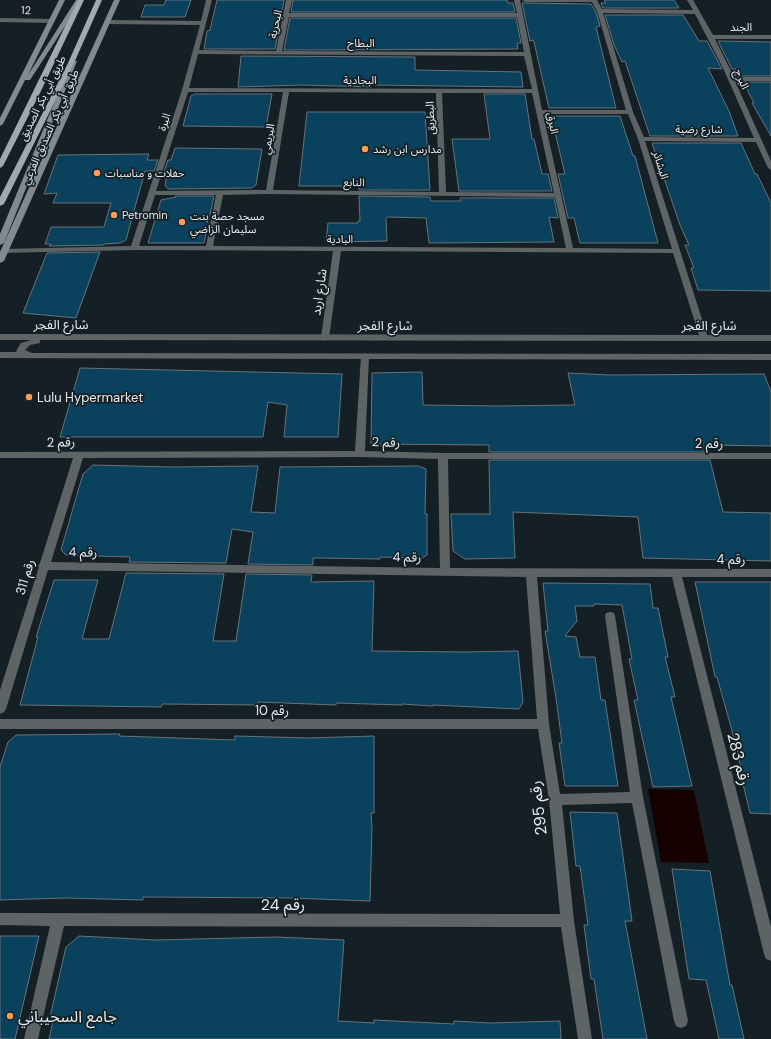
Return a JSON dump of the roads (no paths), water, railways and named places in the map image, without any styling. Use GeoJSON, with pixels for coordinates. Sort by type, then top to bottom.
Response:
{"type":"FeatureCollection","features":[{"type":"Feature","properties":{"kind":"main road"},"geometry":{"type":"LineString","coordinates":[[6,114],[33,56],[62,0]]}},
{"type":"Feature","properties":{"kind":"main road"},"geometry":{"type":"LineString","coordinates":[[0,124],[80,0]]}},
{"type":"Feature","properties":{"kind":"main road","name":"طريق أبي بكر الصديق"},"geometry":{"type":"LineString","coordinates":[[0,166],[38,91],[80,0]]}},
{"type":"Feature","properties":{"kind":"main road","name":"طريق أبي بكر الصديق"},"geometry":{"type":"LineString","coordinates":[[0,204],[71,62],[99,0]]}},
{"type":"Feature","properties":{"kind":"main road","name":"طريق أبي بكر الصديق الفرعي"},"geometry":{"type":"LineString","coordinates":[[0,262],[117,0]]}},
{"type":"Feature","properties":{"kind":"main road"},"geometry":{"type":"LineString","coordinates":[[0,243],[91,16]]}},
{"type":"Feature","properties":{"kind":"street","name":"البرة"},"geometry":{"type":"LineString","coordinates":[[134,248],[185,90],[209,0]]}},
{"type":"Feature","properties":{"kind":"street","name":"البحرية"},"geometry":{"type":"LineString","coordinates":[[279,53],[289,0]]}},
{"type":"Feature","properties":{"kind":"street","name":"البرق"},"geometry":{"type":"LineString","coordinates":[[517,0],[521,15],[527,54],[570,251]]}},
{"type":"Feature","properties":{"kind":"street"},"geometry":{"type":"LineString","coordinates":[[525,0],[594,0]]}},
{"type":"Feature","properties":{"kind":"street","name":"البشائر"},"geometry":{"type":"LineString","coordinates":[[594,0],[600,11],[630,112],[641,139],[704,338]]}},
{"type":"Feature","properties":{"kind":"street","name":"البرج"},"geometry":{"type":"LineString","coordinates":[[690,0],[732,79],[757,140],[771,168]]}},
{"type":"Feature","properties":{"kind":"street"},"geometry":{"type":"LineString","coordinates":[[600,11],[697,12]]}},
{"type":"Feature","properties":{"kind":"street"},"geometry":{"type":"LineString","coordinates":[[287,15],[521,15]]}},
{"type":"Feature","properties":{"kind":"street","name":"12"},"geometry":{"type":"LineString","coordinates":[[0,20],[52,21]]}},
{"type":"Feature","properties":{"kind":"street"},"geometry":{"type":"LineString","coordinates":[[107,22],[202,23]]}},
{"type":"Feature","properties":{"kind":"street","name":"الجند"},"geometry":{"type":"LineString","coordinates":[[711,37],[771,37]]}},
{"type":"Feature","properties":{"kind":"street","name":"البطاح"},"geometry":{"type":"LineString","coordinates":[[195,52],[527,54]]}},
{"type":"Feature","properties":{"kind":"street"},"geometry":{"type":"LineString","coordinates":[[732,79],[771,79]]}},
{"type":"Feature","properties":{"kind":"street","name":"البجادية"},"geometry":{"type":"LineString","coordinates":[[185,90],[536,91]]}},
{"type":"Feature","properties":{"kind":"street","name":"البريمي"},"geometry":{"type":"LineString","coordinates":[[269,192],[286,90]]}},
{"type":"Feature","properties":{"kind":"street","name":"البطريق"},"geometry":{"type":"LineString","coordinates":[[440,91],[443,194]]}},
{"type":"Feature","properties":{"kind":"street"},"geometry":{"type":"LineString","coordinates":[[540,112],[630,112]]}},
{"type":"Feature","properties":{"kind":"street","name":"شارع رضية"},"geometry":{"type":"LineString","coordinates":[[641,139],[757,140]]}},
{"type":"Feature","properties":{"kind":"street","name":"النابع"},"geometry":{"type":"LineString","coordinates":[[151,193],[269,192],[558,195]]}},
{"type":"Feature","properties":{"kind":"street"},"geometry":{"type":"LineString","coordinates":[[209,249],[220,193]]}},
{"type":"Feature","properties":{"kind":"street","name":"البادية"},"geometry":{"type":"LineString","coordinates":[[4,251],[134,248],[676,251]]}},
{"type":"Feature","properties":{"kind":"street","name":"شارع اربد"},"geometry":{"type":"LineString","coordinates":[[325,338],[337,250]]}},
{"type":"Feature","properties":{"kind":"street","name":"شارع الفجر"},"geometry":{"type":"LineString","coordinates":[[0,337],[771,338]]}},
{"type":"Feature","properties":{"kind":"street"},"geometry":{"type":"LineString","coordinates":[[50,356],[23,354],[20,351],[25,344],[30,342],[69,337]]}},
{"type":"Feature","properties":{"kind":"street"},"geometry":{"type":"LineString","coordinates":[[0,355],[771,357]]}},
{"type":"Feature","properties":{"kind":"street"},"geometry":{"type":"LineString","coordinates":[[360,454],[365,356]]}},
{"type":"Feature","properties":{"kind":"street","name":"رقم 311"},"geometry":{"type":"LineString","coordinates":[[0,709],[43,566],[79,454]]}},
{"type":"Feature","properties":{"kind":"street","name":"رقم 2"},"geometry":{"type":"LineString","coordinates":[[0,455],[360,454],[443,456],[771,456]]}},
{"type":"Feature","properties":{"kind":"street"},"geometry":{"type":"LineString","coordinates":[[443,456],[445,571]]}},
{"type":"Feature","properties":{"kind":"street","name":"رقم 4"},"geometry":{"type":"LineString","coordinates":[[43,566],[531,572],[771,573]]}},
{"type":"Feature","properties":{"kind":"street","name":"رقم 295"},"geometry":{"type":"LineString","coordinates":[[531,572],[544,724],[555,800],[567,921],[585,1039]]}},
{"type":"Feature","properties":{"kind":"street","name":"رقم 283"},"geometry":{"type":"LineString","coordinates":[[676,572],[768,932],[771,954]]}},
{"type":"Feature","properties":{"kind":"street"},"geometry":{"type":"LineString","coordinates":[[610,616],[637,797],[682,1021]]}},
{"type":"Feature","properties":{"kind":"street","name":"رقم 10"},"geometry":{"type":"LineString","coordinates":[[0,724],[544,724]]}},
{"type":"Feature","properties":{"kind":"street"},"geometry":{"type":"LineString","coordinates":[[555,800],[637,797]]}},
{"type":"Feature","properties":{"kind":"street","name":"رقم 24"},"geometry":{"type":"LineString","coordinates":[[0,919],[567,921]]}},
{"type":"Feature","properties":{"kind":"street"},"geometry":{"type":"LineString","coordinates":[[31,1039],[58,920]]}},
{"type":"Feature","properties":{"kind":"place","name":"مدارس ابن رشد"},"geometry":{"type":"Point","coordinates":[365,149]}},
{"type":"Feature","properties":{"kind":"place","name":"حفلات و مناسبات"},"geometry":{"type":"Point","coordinates":[97,173]}},
{"type":"Feature","properties":{"kind":"place","name":"Petromin"},"geometry":{"type":"Point","coordinates":[114,215]}},
{"type":"Feature","properties":{"kind":"place","name":"مسجد حصة بنت سليمان الزاضي"},"geometry":{"type":"Point","coordinates":[182,222]}},
{"type":"Feature","properties":{"kind":"place","name":"Lulu Hypermarket"},"geometry":{"type":"Point","coordinates":[29,397]}},
{"type":"Feature","properties":{"kind":"place","name":"جامع السحيباني"},"geometry":{"type":"Point","coordinates":[10,1016]}}]}
